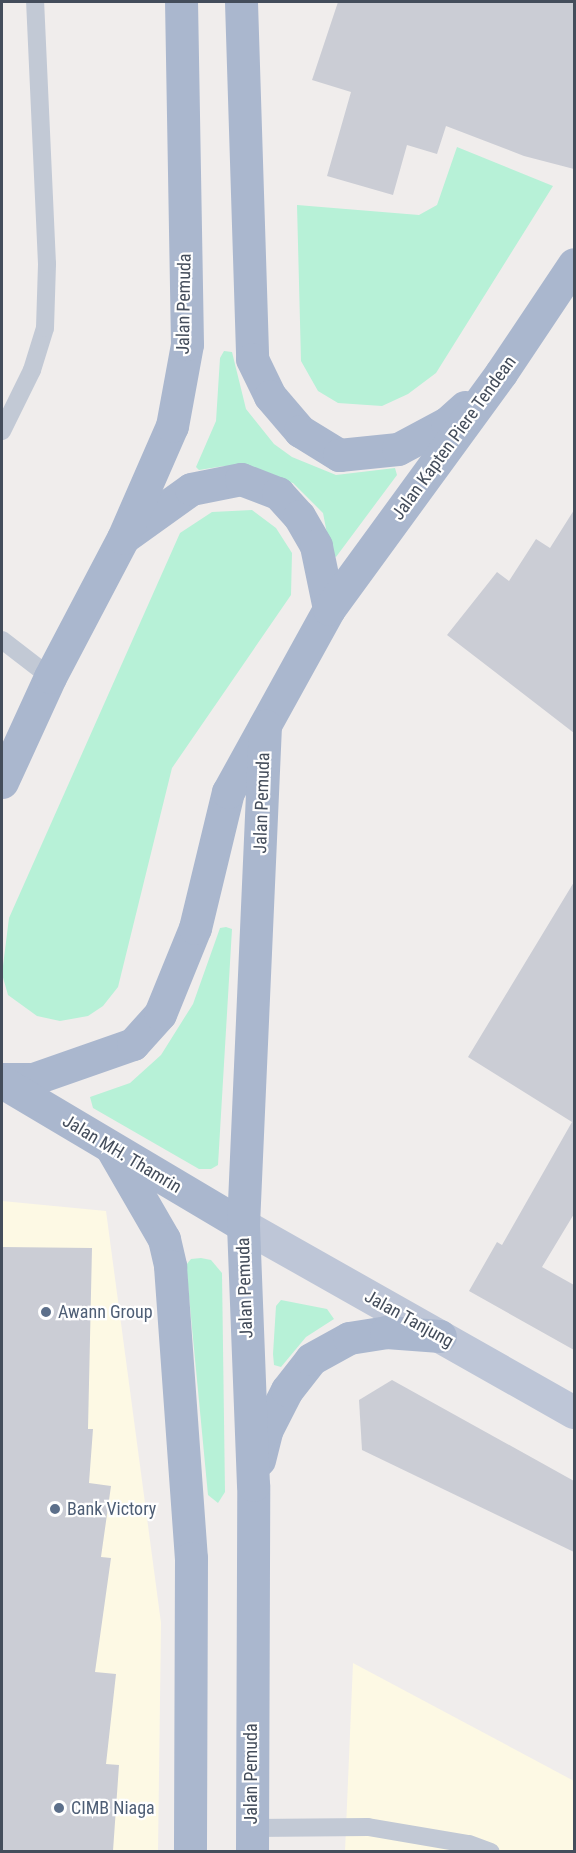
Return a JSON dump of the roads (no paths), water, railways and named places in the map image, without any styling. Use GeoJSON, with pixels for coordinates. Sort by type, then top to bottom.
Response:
{"type":"FeatureCollection","features":[{"type":"Feature","properties":{"kind":"main road","name":"Jalan Pemuda"},"geometry":{"type":"LineString","coordinates":[[2,782],[50,677],[123,538],[172,426],[187,344],[181,2]]}},
{"type":"Feature","properties":{"kind":"main road"},"geometry":{"type":"LineString","coordinates":[[241,2],[252,358],[270,396],[300,431],[339,455],[375,452],[398,449],[447,423],[501,373]]}},
{"type":"Feature","properties":{"kind":"main road","name":"Jalan Kapten Piere Tendean"},"geometry":{"type":"LineString","coordinates":[[329,609],[501,373],[574,264]]}},
{"type":"Feature","properties":{"kind":"main road"},"geometry":{"type":"LineString","coordinates":[[123,538],[191,489],[241,479],[279,493],[298,516],[315,546],[329,609]]}},
{"type":"Feature","properties":{"kind":"main road","name":"Jalan Pemuda"},"geometry":{"type":"LineString","coordinates":[[2,1080],[33,1079],[133,1044],[160,1014],[195,928],[228,792],[329,609]]}},
{"type":"Feature","properties":{"kind":"main road","name":"Jalan Pemuda"},"geometry":{"type":"LineString","coordinates":[[252,1840],[253,1485],[243,1225],[265,726]]}},
{"type":"Feature","properties":{"kind":"main road","name":"Jalan MH. Thamrin"},"geometry":{"type":"LineString","coordinates":[[2,1080],[112,1149],[243,1225]]}},
{"type":"Feature","properties":{"kind":"main road"},"geometry":{"type":"LineString","coordinates":[[112,1149],[164,1239],[170,1266],[191,1558],[190,1851]]}},
{"type":"Feature","properties":{"kind":"main road","name":"Jalan Tanjung"},"geometry":{"type":"LineString","coordinates":[[243,1225],[574,1412]]}},
{"type":"Feature","properties":{"kind":"main road"},"geometry":{"type":"LineString","coordinates":[[253,1485],[267,1429],[287,1390],[311,1359],[349,1338],[386,1332],[440,1336]]}},
{"type":"Feature","properties":{"kind":"lane"},"geometry":{"type":"LineString","coordinates":[[2,431],[32,370],[45,328],[47,264],[35,2]]}},
{"type":"Feature","properties":{"kind":"lane"},"geometry":{"type":"LineString","coordinates":[[2,640],[50,677]]}},
{"type":"Feature","properties":{"kind":"lane"},"geometry":{"type":"LineString","coordinates":[[252,1840],[368,1827],[469,1844],[491,1851]]}},
{"type":"Feature","properties":{"kind":"place","name":"Awann Group"},"geometry":{"type":"Point","coordinates":[46,1312]}},
{"type":"Feature","properties":{"kind":"place","name":"Bank Victory"},"geometry":{"type":"Point","coordinates":[55,1509]}},
{"type":"Feature","properties":{"kind":"place","name":"CIMB Niaga"},"geometry":{"type":"Point","coordinates":[59,1808]}}]}
